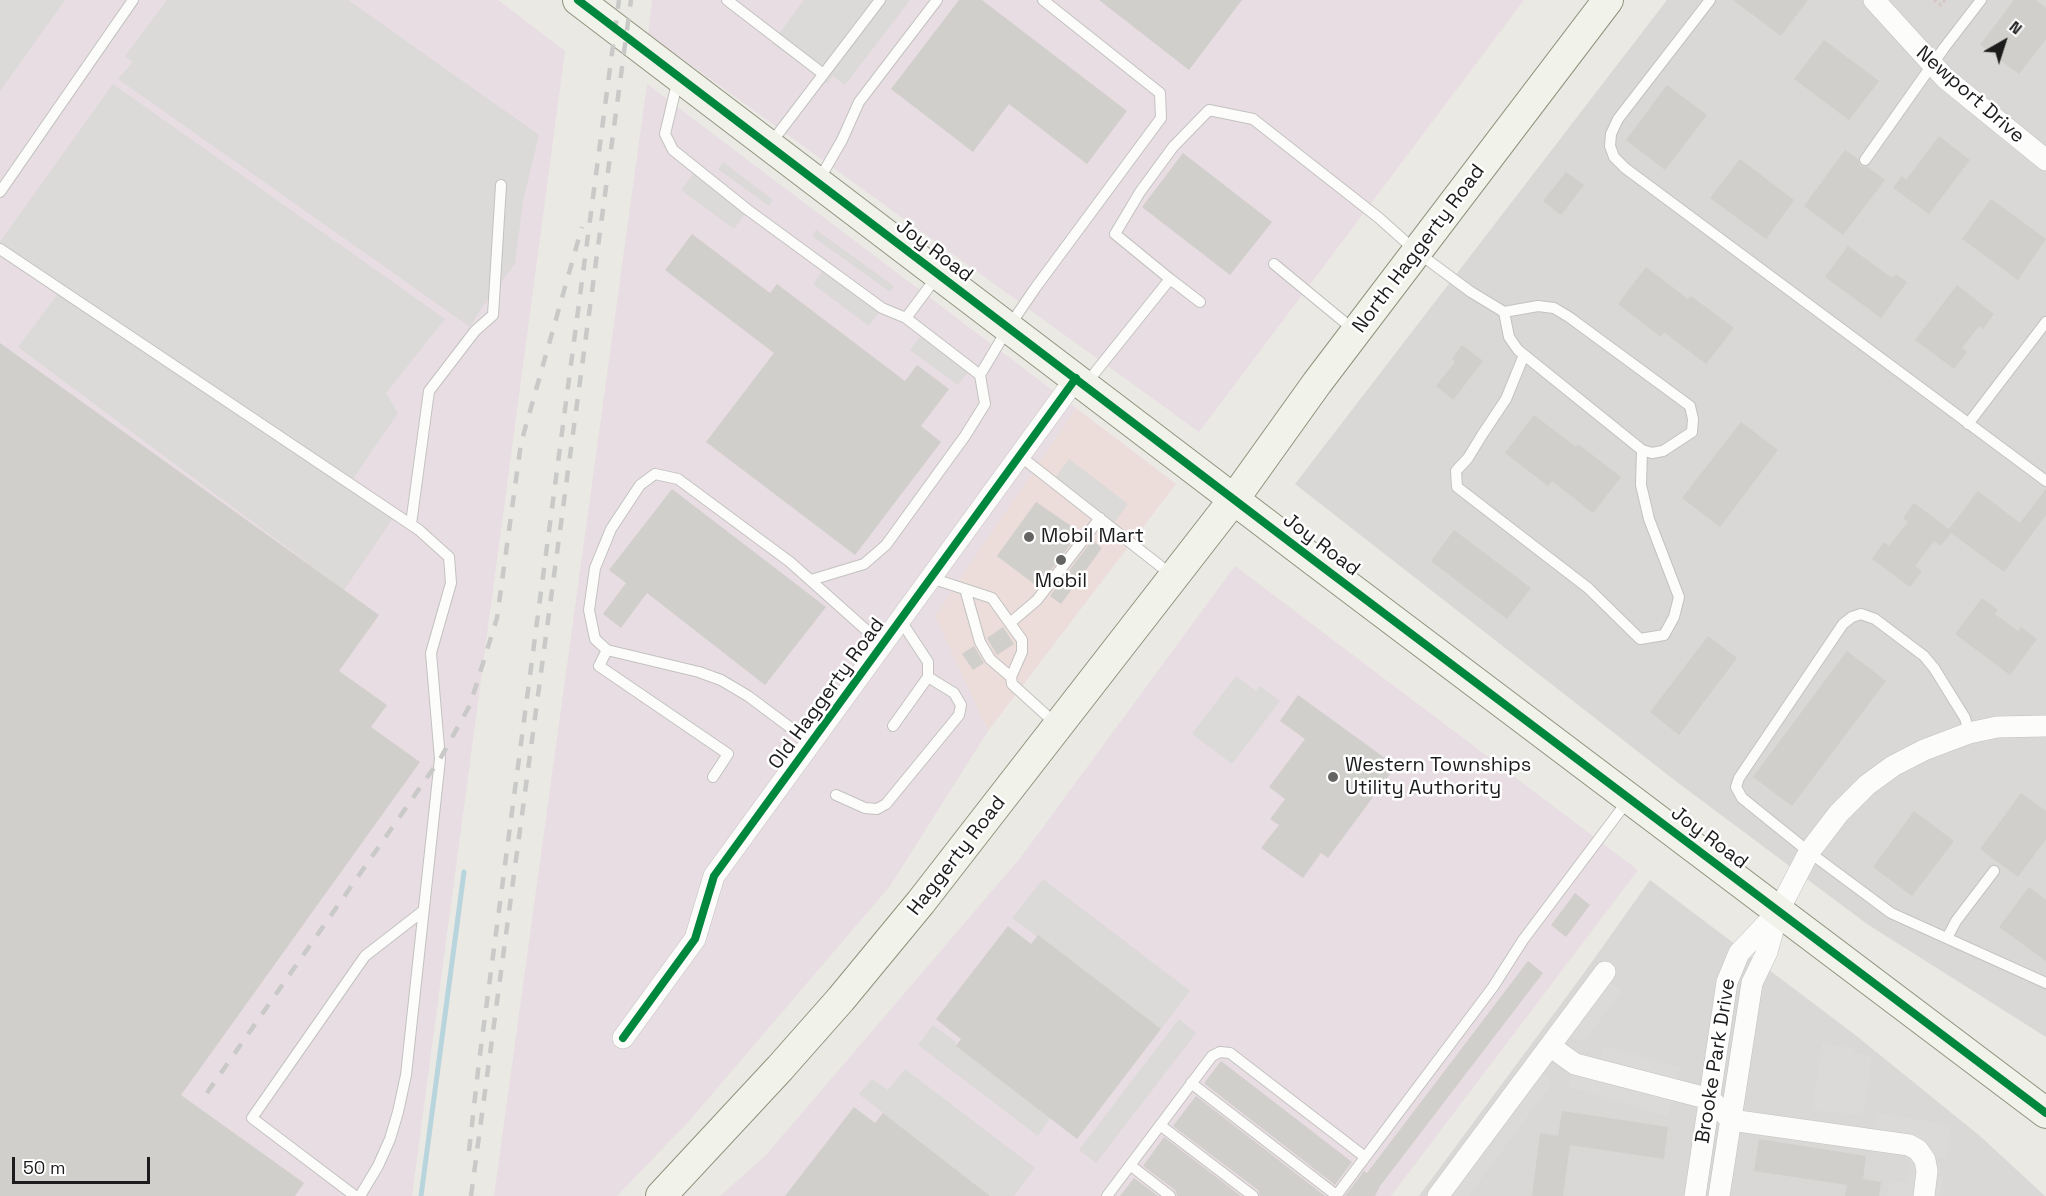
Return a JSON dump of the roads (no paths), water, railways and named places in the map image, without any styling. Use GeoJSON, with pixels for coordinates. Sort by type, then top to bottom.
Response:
{"type":"FeatureCollection","features":[{"type":"Feature","properties":{"kind":"street","name":"Joy Road"},"geometry":{"type":"LineString","coordinates":[[578,0],[2046,1113]]}},
{"type":"Feature","properties":{"kind":"street","name":"Newport Drive"},"geometry":{"type":"LineString","coordinates":[[1874,0],[1932,66],[2046,160]]}},
{"type":"Feature","properties":{"kind":"street","name":"North Haggerty Road"},"geometry":{"type":"LineString","coordinates":[[1234,499],[1317,383],[1602,2]]}},
{"type":"Feature","properties":{"kind":"street","name":"Old Haggerty Road"},"geometry":{"type":"LineString","coordinates":[[623,1038],[695,939],[714,876],[1020,456],[1080,381]]}},
{"type":"Feature","properties":{"kind":"street","name":"Haggerty Road"},"geometry":{"type":"LineString","coordinates":[[661,1196],[842,999],[928,894],[1234,499]]}},
{"type":"Feature","properties":{"kind":"street"},"geometry":{"type":"LineString","coordinates":[[1778,912],[1809,852],[1839,813],[1867,785],[1893,766],[1923,750],[1969,733],[1997,727],[2046,726]]}},
{"type":"Feature","properties":{"kind":"street","name":"Brooke Park Drive"},"geometry":{"type":"LineString","coordinates":[[1695,1196],[1727,982],[1738,953],[1778,912]]}},
{"type":"Feature","properties":{"kind":"street","name":"Brooke Park Drive"},"geometry":{"type":"LineString","coordinates":[[1719,1196],[1752,983],[1767,952],[1778,912]]}},
{"type":"Feature","properties":{"kind":"street"},"geometry":{"type":"LineString","coordinates":[[1438,1196],[1605,972]]}},
{"type":"Feature","properties":{"kind":"street"},"geometry":{"type":"LineString","coordinates":[[1550,1046],[1575,1064],[1710,1099],[1731,1120],[1910,1145],[1918,1150],[1925,1160],[1927,1171],[1924,1196]]}},
{"type":"Feature","properties":{"kind":"lane"},"geometry":{"type":"LineString","coordinates":[[0,192],[133,0]]}},
{"type":"Feature","properties":{"kind":"lane"},"geometry":{"type":"LineString","coordinates":[[727,0],[822,73]]}},
{"type":"Feature","properties":{"kind":"lane"},"geometry":{"type":"LineString","coordinates":[[769,146],[822,73],[880,0]]}},
{"type":"Feature","properties":{"kind":"lane"},"geometry":{"type":"LineString","coordinates":[[817,182],[842,141],[859,102],[937,0]]}},
{"type":"Feature","properties":{"kind":"lane"},"geometry":{"type":"LineString","coordinates":[[811,580],[864,564],[886,545],[965,436],[985,404],[980,375],[1008,328],[1161,118],[1160,93],[1043,0]]}},
{"type":"Feature","properties":{"kind":"lane"},"geometry":{"type":"LineString","coordinates":[[1710,0],[1618,119],[1611,134],[1610,146],[1614,157],[1634,175],[2046,481]]}},
{"type":"Feature","properties":{"kind":"lane"},"geometry":{"type":"LineString","coordinates":[[1865,160],[1981,0]]}},
{"type":"Feature","properties":{"kind":"lane"},"geometry":{"type":"LineString","coordinates":[[679,76],[665,134],[672,150],[748,210],[882,308],[906,318],[980,375]]}},
{"type":"Feature","properties":{"kind":"lane"},"geometry":{"type":"LineString","coordinates":[[1200,302],[1115,234],[1140,192],[1173,147],[1209,110],[1253,119],[1379,218],[1417,252],[1471,292],[1504,312],[1538,306],[1554,308],[1569,317],[1690,406],[1693,419],[1692,432],[1663,451],[1652,453],[1642,450],[1524,355],[1509,337],[1504,312]]}},
{"type":"Feature","properties":{"kind":"lane"},"geometry":{"type":"LineString","coordinates":[[411,524],[429,391],[476,332],[493,315],[501,185]]}},
{"type":"Feature","properties":{"kind":"lane"},"geometry":{"type":"LineString","coordinates":[[0,249],[411,524],[449,557],[451,583],[432,653],[440,759],[406,1075],[390,1138],[378,1166],[360,1196]]}},
{"type":"Feature","properties":{"kind":"lane"},"geometry":{"type":"LineString","coordinates":[[1274,264],[1356,332]]}},
{"type":"Feature","properties":{"kind":"lane"},"geometry":{"type":"LineString","coordinates":[[906,318],[939,275]]}},
{"type":"Feature","properties":{"kind":"lane"},"geometry":{"type":"LineString","coordinates":[[1080,381],[1170,279]]}},
{"type":"Feature","properties":{"kind":"lane"},"geometry":{"type":"LineString","coordinates":[[1968,424],[2046,322]]}},
{"type":"Feature","properties":{"kind":"lane"},"geometry":{"type":"LineString","coordinates":[[1524,355],[1506,399],[1468,458],[1456,471],[1457,487],[1588,588],[1640,639],[1664,635],[1674,616],[1679,597],[1648,519],[1641,485],[1642,450]]}},
{"type":"Feature","properties":{"kind":"lane"},"geometry":{"type":"LineString","coordinates":[[1020,456],[1173,576]]}},
{"type":"Feature","properties":{"kind":"lane"},"geometry":{"type":"LineString","coordinates":[[811,743],[748,696],[721,680],[699,672],[607,650],[595,639],[589,610],[595,568],[611,528],[640,485],[656,474],[678,479],[790,562],[883,645]]}},
{"type":"Feature","properties":{"kind":"lane"},"geometry":{"type":"LineString","coordinates":[[1010,623],[1037,600],[1100,518]]}},
{"type":"Feature","properties":{"kind":"lane"},"geometry":{"type":"LineString","coordinates":[[931,578],[992,598],[1022,640],[1022,652],[1011,676],[1012,684],[1058,726]]}},
{"type":"Feature","properties":{"kind":"lane"},"geometry":{"type":"LineString","coordinates":[[965,589],[980,642],[990,659],[1011,676]]}},
{"type":"Feature","properties":{"kind":"lane"},"geometry":{"type":"LineString","coordinates":[[1969,733],[1965,718],[1924,656],[1875,619],[1861,614],[1843,624],[1752,758],[1736,787],[1742,798],[1809,852],[1891,913],[2046,983]]}},
{"type":"Feature","properties":{"kind":"lane"},"geometry":{"type":"LineString","coordinates":[[893,726],[928,677],[928,662],[901,621]]}},
{"type":"Feature","properties":{"kind":"lane"},"geometry":{"type":"LineString","coordinates":[[607,650],[599,666],[728,754],[713,777]]}},
{"type":"Feature","properties":{"kind":"lane"},"geometry":{"type":"LineString","coordinates":[[836,795],[865,808],[876,809],[886,804],[959,715],[961,705],[954,693],[928,677]]}},
{"type":"Feature","properties":{"kind":"lane"},"geometry":{"type":"LineString","coordinates":[[1191,1083],[1336,1196],[1493,987],[1523,940],[1629,799]]}},
{"type":"Feature","properties":{"kind":"lane"},"geometry":{"type":"LineString","coordinates":[[1947,938],[1956,921],[1994,871]]}},
{"type":"Feature","properties":{"kind":"lane"},"geometry":{"type":"LineString","coordinates":[[355,1196],[252,1118],[365,956],[423,911]]}},
{"type":"Feature","properties":{"kind":"lane"},"geometry":{"type":"LineString","coordinates":[[1107,1196],[1212,1056],[1220,1052],[1230,1053],[1365,1157]]}},
{"type":"Feature","properties":{"kind":"lane"},"geometry":{"type":"LineString","coordinates":[[1160,1125],[1252,1196]]}},
{"type":"Feature","properties":{"kind":"lane"},"geometry":{"type":"LineString","coordinates":[[1130,1166],[1170,1196]]}},
{"type":"Feature","properties":{"kind":"waterway"},"geometry":{"type":"LineString","coordinates":[[421,1196],[464,872]]}},
{"type":"Feature","properties":{"kind":"railway"},"geometry":{"type":"LineString","coordinates":[[469,1151],[619,0]]}},
{"type":"Feature","properties":{"kind":"railway"},"geometry":{"type":"LineString","coordinates":[[471,1196],[631,0]]}},
{"type":"Feature","properties":{"kind":"railway"},"geometry":{"type":"LineString","coordinates":[[207,1093],[440,759],[470,705],[497,618],[521,443],[582,227]]}},
{"type":"Feature","properties":{"kind":"place","name":"Mobil Mart"},"geometry":{"type":"Point","coordinates":[1029,537]}},
{"type":"Feature","properties":{"kind":"place","name":"Mobil"},"geometry":{"type":"Point","coordinates":[1061,560]}},
{"type":"Feature","properties":{"kind":"place","name":"Western Townships Utility Authority"},"geometry":{"type":"Point","coordinates":[1333,777]}}]}
